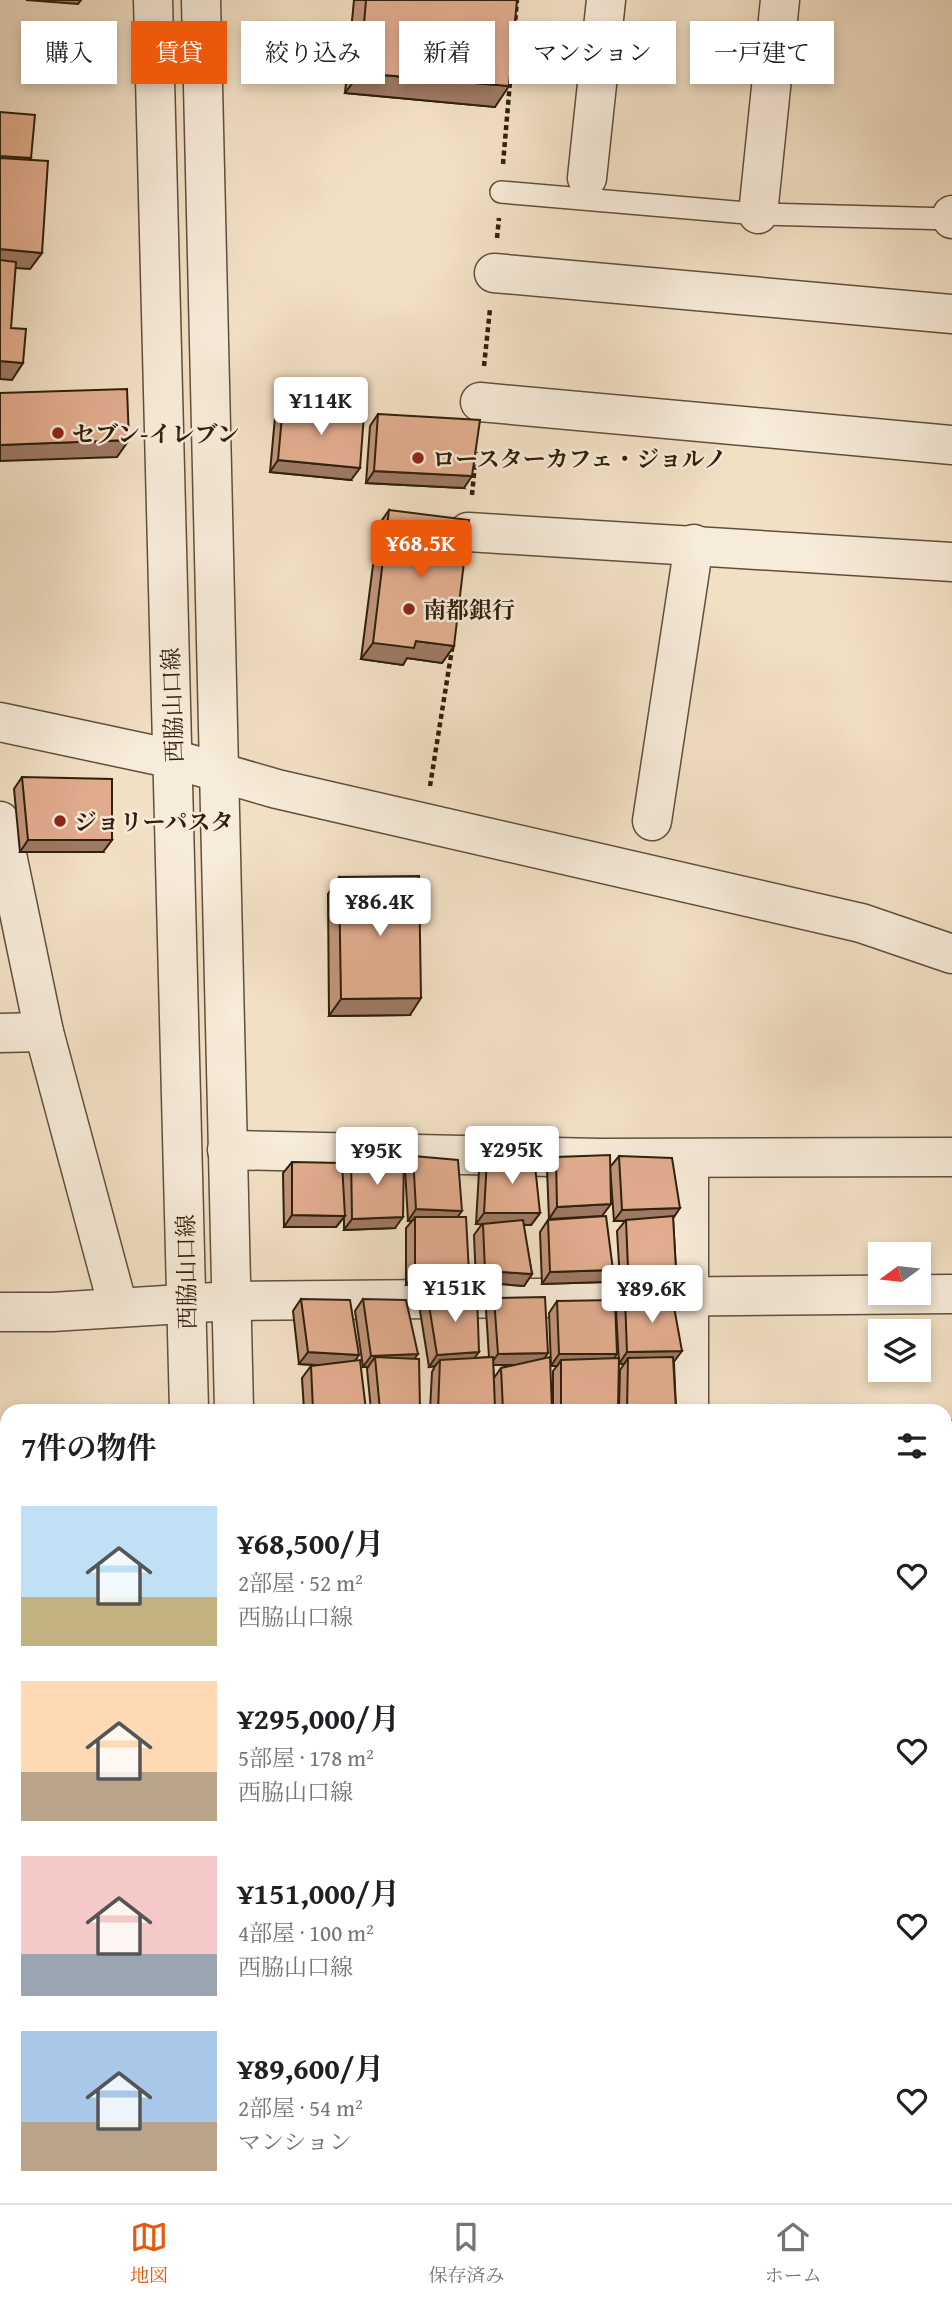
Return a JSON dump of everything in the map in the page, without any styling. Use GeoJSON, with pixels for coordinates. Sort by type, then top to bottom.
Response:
{"type":"FeatureCollection","features":[{"type":"Feature","properties":{"kind":"street","name":"西脇山口線"},"geometry":{"type":"LineString","coordinates":[[153,0],[189,1404]]}},
{"type":"Feature","properties":{"kind":"street","name":"西脇山口線"},"geometry":{"type":"LineString","coordinates":[[201,0],[233,1404]]}},
{"type":"Feature","properties":{"kind":"street"},"geometry":{"type":"LineString","coordinates":[[587,178],[606,0]]}},
{"type":"Feature","properties":{"kind":"street"},"geometry":{"type":"LineString","coordinates":[[758,214],[780,0]]}},
{"type":"Feature","properties":{"kind":"street"},"geometry":{"type":"LineString","coordinates":[[494,273],[952,314]]}},
{"type":"Feature","properties":{"kind":"street"},"geometry":{"type":"LineString","coordinates":[[480,402],[952,445]]}},
{"type":"Feature","properties":{"kind":"street"},"geometry":{"type":"LineString","coordinates":[[468,532],[952,562]]}},
{"type":"Feature","properties":{"kind":"street"},"geometry":{"type":"LineString","coordinates":[[652,821],[694,544]]}},
{"type":"Feature","properties":{"kind":"street"},"geometry":{"type":"LineString","coordinates":[[0,722],[173,759],[220,774],[861,923],[952,954]]}},
{"type":"Feature","properties":{"kind":"street"},"geometry":{"type":"LineString","coordinates":[[0,821],[44,1032],[118,1307]]}},
{"type":"Feature","properties":{"kind":"street"},"geometry":{"type":"LineString","coordinates":[[0,1032],[44,1032]]}},
{"type":"Feature","properties":{"kind":"street"},"geometry":{"type":"LineString","coordinates":[[228,1150],[689,1159],[952,1157]]}},
{"type":"Feature","properties":{"kind":"street"},"geometry":{"type":"LineString","coordinates":[[689,1159],[689,1404]]}},
{"type":"Feature","properties":{"kind":"street"},"geometry":{"type":"LineString","coordinates":[[0,1312],[231,1301],[952,1294]]}},
{"type":"Feature","properties":{"kind":"lane"},"geometry":{"type":"LineString","coordinates":[[501,192],[758,214],[952,218]]}},
{"type":"Feature","properties":{"kind":"building"},"geometry":{"type":"Polygon","coordinates":[[[366,0],[517,0],[515,21],[509,21],[509,86],[486,84],[495,84],[495,21],[399,21],[399,76],[385,75],[385,21],[364,21],[366,0]]]}},
{"type":"Feature","properties":{"kind":"building"},"geometry":{"type":"Polygon","coordinates":[[[0,112],[35,115],[31,158],[0,156],[0,112]]]}},
{"type":"Feature","properties":{"kind":"building"},"geometry":{"type":"Polygon","coordinates":[[[0,158],[48,161],[42,253],[0,249],[0,158]]]}},
{"type":"Feature","properties":{"kind":"building"},"geometry":{"type":"Polygon","coordinates":[[[0,260],[16,262],[11,328],[26,329],[23,363],[0,361],[0,260]]]}},
{"type":"Feature","properties":{"kind":"building","name":"セブン-イレブン"},"geometry":{"type":"Polygon","coordinates":[[[127,389],[129,440],[0,445],[0,393],[127,389]]]}},
{"type":"Feature","properties":{"kind":"building"},"geometry":{"type":"Polygon","coordinates":[[[283,405],[364,414],[360,468],[278,460],[283,405]]]}},
{"type":"Feature","properties":{"kind":"building","name":"ロースターカフェ・ジョルノ"},"geometry":{"type":"Polygon","coordinates":[[[378,414],[480,420],[472,476],[374,471],[378,414]]]}},
{"type":"Feature","properties":{"kind":"building"},"geometry":{"type":"Polygon","coordinates":[[[389,510],[469,520],[454,646],[416,641],[414,648],[373,643],[389,510]]]}},
{"type":"Feature","properties":{"kind":"building","name":"ジョリーパスタ"},"geometry":{"type":"Polygon","coordinates":[[[22,777],[112,779],[112,840],[28,840],[22,777]]]}},
{"type":"Feature","properties":{"kind":"building"},"geometry":{"type":"Polygon","coordinates":[[[419,876],[421,998],[341,999],[339,877],[419,876]]]}},
{"type":"Feature","properties":{"kind":"building"},"geometry":{"type":"Polygon","coordinates":[[[610,1155],[611,1204],[557,1207],[556,1157],[610,1155]]]}},
{"type":"Feature","properties":{"kind":"building"},"geometry":{"type":"Polygon","coordinates":[[[351,1156],[404,1158],[403,1217],[352,1219],[351,1156]]]}},
{"type":"Feature","properties":{"kind":"building"},"geometry":{"type":"Polygon","coordinates":[[[413,1156],[458,1160],[462,1211],[416,1209],[413,1156]]]}},
{"type":"Feature","properties":{"kind":"building"},"geometry":{"type":"Polygon","coordinates":[[[534,1156],[540,1213],[484,1213],[487,1159],[534,1156]]]}},
{"type":"Feature","properties":{"kind":"building"},"geometry":{"type":"Polygon","coordinates":[[[619,1156],[672,1158],[680,1208],[622,1210],[619,1156]]]}},
{"type":"Feature","properties":{"kind":"building"},"geometry":{"type":"Polygon","coordinates":[[[292,1162],[342,1163],[345,1216],[292,1215],[292,1162]]]}},
{"type":"Feature","properties":{"kind":"building"},"geometry":{"type":"Polygon","coordinates":[[[606,1216],[613,1270],[550,1272],[548,1220],[606,1216]]]}},
{"type":"Feature","properties":{"kind":"building"},"geometry":{"type":"Polygon","coordinates":[[[673,1216],[676,1270],[628,1269],[626,1220],[673,1216]]]}},
{"type":"Feature","properties":{"kind":"building"},"geometry":{"type":"Polygon","coordinates":[[[415,1217],[466,1217],[469,1273],[415,1273],[415,1217]]]}},
{"type":"Feature","properties":{"kind":"building"},"geometry":{"type":"Polygon","coordinates":[[[523,1220],[532,1274],[485,1271],[483,1224],[523,1220]]]}},
{"type":"Feature","properties":{"kind":"building"},"geometry":{"type":"Polygon","coordinates":[[[477,1294],[479,1352],[437,1355],[428,1299],[477,1294]]]}},
{"type":"Feature","properties":{"kind":"building"},"geometry":{"type":"Polygon","coordinates":[[[672,1296],[682,1351],[627,1352],[625,1298],[672,1296]]]}},
{"type":"Feature","properties":{"kind":"building"},"geometry":{"type":"Polygon","coordinates":[[[545,1297],[548,1353],[498,1354],[494,1298],[545,1297]]]}},
{"type":"Feature","properties":{"kind":"building"},"geometry":{"type":"Polygon","coordinates":[[[301,1299],[350,1300],[359,1355],[308,1352],[301,1299]]]}},
{"type":"Feature","properties":{"kind":"building"},"geometry":{"type":"Polygon","coordinates":[[[363,1299],[406,1300],[418,1354],[371,1356],[363,1299]]]}},
{"type":"Feature","properties":{"kind":"building"},"geometry":{"type":"Polygon","coordinates":[[[615,1300],[617,1354],[559,1354],[557,1301],[615,1300]]]}},
{"type":"Feature","properties":{"kind":"building"},"geometry":{"type":"Polygon","coordinates":[[[375,1357],[419,1359],[420,1404],[379,1404],[375,1357]]]}},
{"type":"Feature","properties":{"kind":"building"},"geometry":{"type":"Polygon","coordinates":[[[493,1357],[495,1404],[438,1404],[440,1360],[493,1357]]]}},
{"type":"Feature","properties":{"kind":"building"},"geometry":{"type":"Polygon","coordinates":[[[550,1357],[552,1404],[503,1404],[501,1368],[550,1357]]]}},
{"type":"Feature","properties":{"kind":"building"},"geometry":{"type":"Polygon","coordinates":[[[673,1357],[676,1404],[627,1404],[628,1358],[673,1357]]]}},
{"type":"Feature","properties":{"kind":"building"},"geometry":{"type":"Polygon","coordinates":[[[619,1358],[618,1404],[561,1404],[561,1360],[619,1358]]]}},
{"type":"Feature","properties":{"kind":"building"},"geometry":{"type":"Polygon","coordinates":[[[360,1360],[365,1404],[313,1404],[311,1366],[360,1360]]]}},
{"type":"Feature","properties":{"kind":"place","name":"セブン-イレブン"},"geometry":{"type":"Point","coordinates":[58,433]}},
{"type":"Feature","properties":{"kind":"place","name":"ロースターカフェ・ジョルノ"},"geometry":{"type":"Point","coordinates":[418,458]}},
{"type":"Feature","properties":{"kind":"place","name":"南都銀行"},"geometry":{"type":"Point","coordinates":[409,609]}},
{"type":"Feature","properties":{"kind":"place","name":"ジョリーパスタ"},"geometry":{"type":"Point","coordinates":[60,821]}}]}
